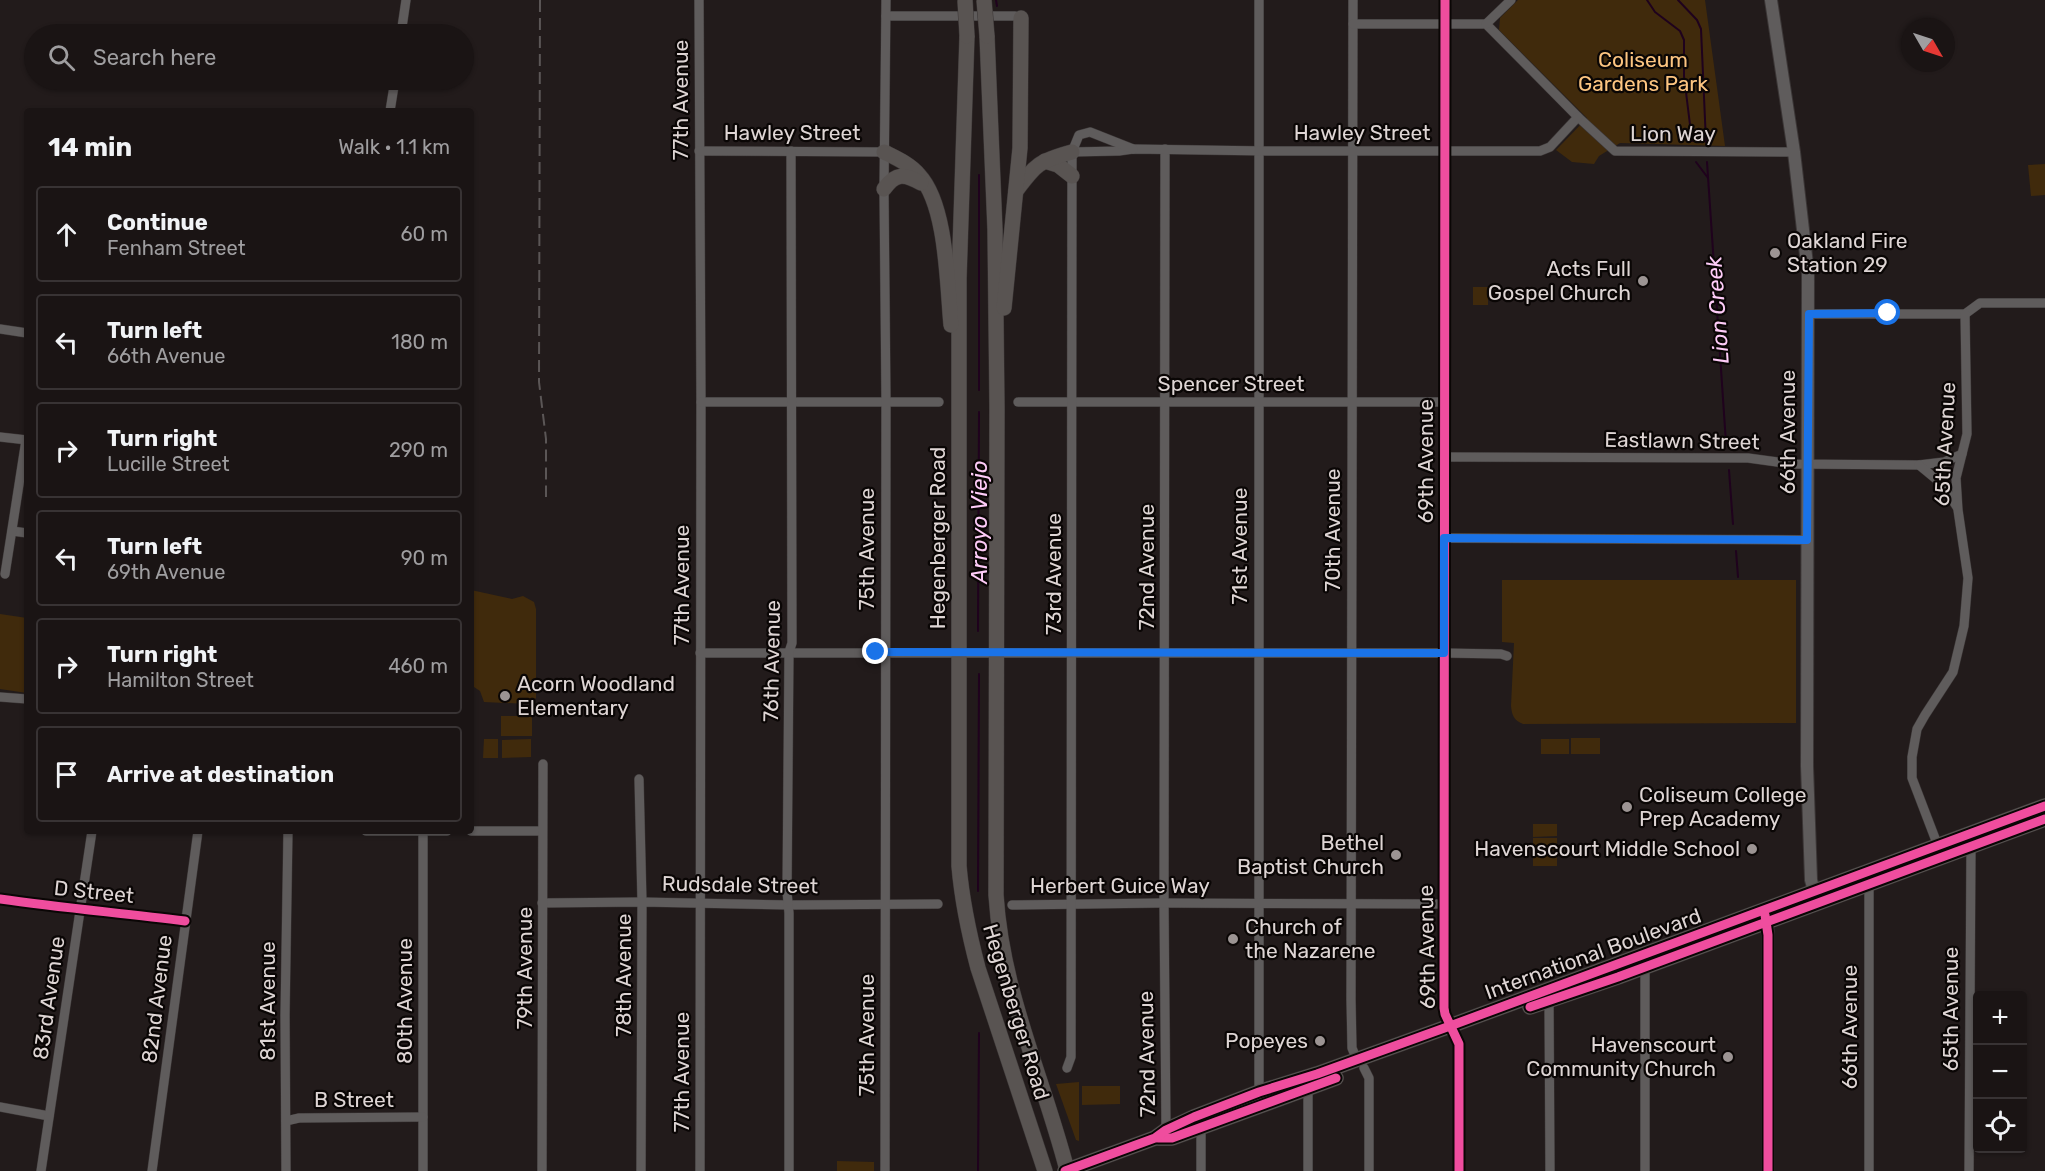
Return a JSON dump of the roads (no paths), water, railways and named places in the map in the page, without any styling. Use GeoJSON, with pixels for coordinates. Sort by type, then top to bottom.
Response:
{"type":"FeatureCollection","features":[{"type":"Feature","properties":{"kind":"main road","name":"Hegenberger Road"},"geometry":{"type":"LineString","coordinates":[[965,0],[968,36],[960,268],[959,866],[962,899],[978,968],[1045,1171]]}},
{"type":"Feature","properties":{"kind":"main road","name":"Hegenberger Road"},"geometry":{"type":"LineString","coordinates":[[984,0],[995,230],[998,653],[996,895],[998,928],[1012,992],[1055,1124],[1066,1171]]}},
{"type":"Feature","properties":{"kind":"main road"},"geometry":{"type":"LineString","coordinates":[[997,402],[1014,194],[1020,148],[1021,18]]}},
{"type":"Feature","properties":{"kind":"main road"},"geometry":{"type":"LineString","coordinates":[[884,152],[909,165],[920,175],[935,203],[941,227],[960,402]]}},
{"type":"Feature","properties":{"kind":"main road"},"geometry":{"type":"LineString","coordinates":[[1014,194],[1034,167],[1072,152]]}},
{"type":"Feature","properties":{"kind":"main road"},"geometry":{"type":"LineString","coordinates":[[1045,161],[1058,165],[1072,176]]}},
{"type":"Feature","properties":{"kind":"main road"},"geometry":{"type":"LineString","coordinates":[[884,189],[894,178],[908,175],[928,187]]}},
{"type":"Feature","properties":{"kind":"main road","name":"International Boulevard"},"geometry":{"type":"LineString","coordinates":[[1160,1134],[1172,1138],[1308,1088],[1361,1064],[1816,897],[1938,846],[2045,806]]}},
{"type":"Feature","properties":{"kind":"main road","name":"International Boulevard"},"geometry":{"type":"LineString","coordinates":[[1816,897],[1869,884],[2045,819]]}},
{"type":"Feature","properties":{"kind":"main road","name":"International Boulevard"},"geometry":{"type":"LineString","coordinates":[[1452,1030],[1645,967],[1766,915]]}},
{"type":"Feature","properties":{"kind":"main road","name":"International Boulevard"},"geometry":{"type":"LineString","coordinates":[[1066,1171],[1259,1092],[1361,1064]]}},
{"type":"Feature","properties":{"kind":"street"},"geometry":{"type":"LineString","coordinates":[[402,24],[406,0]]}},
{"type":"Feature","properties":{"kind":"street","name":"77th Avenue"},"geometry":{"type":"LineString","coordinates":[[699,0],[700,1171]]}},
{"type":"Feature","properties":{"kind":"street","name":"75th Avenue"},"geometry":{"type":"LineString","coordinates":[[885,1171],[884,152],[886,0]]}},
{"type":"Feature","properties":{"kind":"street","name":"71st Avenue"},"geometry":{"type":"LineString","coordinates":[[1259,0],[1259,1092]]}},
{"type":"Feature","properties":{"kind":"street","name":"70th Avenue"},"geometry":{"type":"LineString","coordinates":[[1353,0],[1351,1044],[1369,1078],[1369,1171]]}},
{"type":"Feature","properties":{"kind":"street","name":"69th Avenue"},"geometry":{"type":"LineString","coordinates":[[1445,0],[1444,1008],[1459,1044],[1459,1171]]}},
{"type":"Feature","properties":{"kind":"street"},"geometry":{"type":"LineString","coordinates":[[1353,24],[1445,26],[1486,24],[1511,0]]}},
{"type":"Feature","properties":{"kind":"street","name":"66th Avenue"},"geometry":{"type":"LineString","coordinates":[[1771,0],[1808,264],[1808,766],[1811,880],[1816,897]]}},
{"type":"Feature","properties":{"kind":"street"},"geometry":{"type":"LineString","coordinates":[[886,16],[1015,16],[1021,18]]}},
{"type":"Feature","properties":{"kind":"street","name":"Lion Way"},"geometry":{"type":"LineString","coordinates":[[1486,24],[1615,151],[1794,152]]}},
{"type":"Feature","properties":{"kind":"street"},"geometry":{"type":"LineString","coordinates":[[390,108],[393,90]]}},
{"type":"Feature","properties":{"kind":"street","name":"Hawley Street"},"geometry":{"type":"LineString","coordinates":[[1132,149],[1090,132],[1079,135],[1072,152],[1119,152],[1132,149],[1352,152],[1540,151],[1550,147],[1578,117]]}},
{"type":"Feature","properties":{"kind":"street","name":"72nd Avenue"},"geometry":{"type":"LineString","coordinates":[[1160,1134],[1164,903],[1165,149]]}},
{"type":"Feature","properties":{"kind":"street","name":"Hawley Street"},"geometry":{"type":"LineString","coordinates":[[699,151],[884,152]]}},
{"type":"Feature","properties":{"kind":"street","name":"76th Avenue"},"geometry":{"type":"LineString","coordinates":[[789,1171],[789,905],[787,892],[789,652],[792,646],[791,151]]}},
{"type":"Feature","properties":{"kind":"street","name":"73rd Avenue"},"geometry":{"type":"LineString","coordinates":[[1067,1068],[1071,1057],[1072,152]]}},
{"type":"Feature","properties":{"kind":"street"},"geometry":{"type":"LineString","coordinates":[[1809,314],[1965,314],[1980,303],[2045,303]]}},
{"type":"Feature","properties":{"kind":"street","name":"65th Avenue"},"geometry":{"type":"LineString","coordinates":[[1938,846],[1912,777],[1912,757],[1917,729],[1924,714],[1953,672],[1964,626],[1968,578],[1958,510],[1956,478],[1967,434],[1965,314]]}},
{"type":"Feature","properties":{"kind":"street"},"geometry":{"type":"LineString","coordinates":[[0,329],[24,333]]}},
{"type":"Feature","properties":{"kind":"street"},"geometry":{"type":"LineString","coordinates":[[701,402],[939,402]]}},
{"type":"Feature","properties":{"kind":"street","name":"Spencer Street"},"geometry":{"type":"LineString","coordinates":[[1018,402],[1444,402]]}},
{"type":"Feature","properties":{"kind":"street"},"geometry":{"type":"LineString","coordinates":[[0,437],[24,440]]}},
{"type":"Feature","properties":{"kind":"street","name":"Eastlawn Street"},"geometry":{"type":"LineString","coordinates":[[1444,457],[1748,458],[1780,463],[1919,465],[1944,462],[1962,454]]}},
{"type":"Feature","properties":{"kind":"street"},"geometry":{"type":"LineString","coordinates":[[5,574],[24,458]]}},
{"type":"Feature","properties":{"kind":"street"},"geometry":{"type":"LineString","coordinates":[[1919,465],[1942,484],[1958,510]]}},
{"type":"Feature","properties":{"kind":"street"},"geometry":{"type":"LineString","coordinates":[[12,531],[24,533]]}},
{"type":"Feature","properties":{"kind":"street"},"geometry":{"type":"LineString","coordinates":[[1444,538],[1807,540]]}},
{"type":"Feature","properties":{"kind":"street"},"geometry":{"type":"LineString","coordinates":[[700,653],[1444,653],[1507,656]]}},
{"type":"Feature","properties":{"kind":"street"},"geometry":{"type":"LineString","coordinates":[[0,697],[24,699]]}},
{"type":"Feature","properties":{"kind":"street","name":"79th Avenue"},"geometry":{"type":"LineString","coordinates":[[542,1171],[543,765]]}},
{"type":"Feature","properties":{"kind":"street","name":"78th Avenue"},"geometry":{"type":"LineString","coordinates":[[639,779],[642,902],[641,1171]]}},
{"type":"Feature","properties":{"kind":"street"},"geometry":{"type":"LineString","coordinates":[[474,831],[542,831]]}},
{"type":"Feature","properties":{"kind":"street","name":"83rd Avenue"},"geometry":{"type":"LineString","coordinates":[[41,1171],[92,834]]}},
{"type":"Feature","properties":{"kind":"street","name":"82nd Avenue"},"geometry":{"type":"LineString","coordinates":[[152,1171],[198,834]]}},
{"type":"Feature","properties":{"kind":"street","name":"81st Avenue"},"geometry":{"type":"LineString","coordinates":[[286,1171],[285,1015],[288,834]]}},
{"type":"Feature","properties":{"kind":"street","name":"80th Avenue"},"geometry":{"type":"LineString","coordinates":[[423,834],[423,1171]]}},
{"type":"Feature","properties":{"kind":"street","name":"65th Avenue"},"geometry":{"type":"LineString","coordinates":[[1969,1171],[1971,847]]}},
{"type":"Feature","properties":{"kind":"street","name":"66th Avenue"},"geometry":{"type":"LineString","coordinates":[[1869,884],[1869,1171]]}},
{"type":"Feature","properties":{"kind":"street","name":"D Street"},"geometry":{"type":"LineString","coordinates":[[0,899],[185,921]]}},
{"type":"Feature","properties":{"kind":"street","name":"Rudsdale Street"},"geometry":{"type":"LineString","coordinates":[[543,903],[938,904]]}},
{"type":"Feature","properties":{"kind":"street","name":"Herbert Guice Way"},"geometry":{"type":"LineString","coordinates":[[1012,905],[1444,904]]}},
{"type":"Feature","properties":{"kind":"street"},"geometry":{"type":"LineString","coordinates":[[1766,915],[1768,1171]]}},
{"type":"Feature","properties":{"kind":"street"},"geometry":{"type":"LineString","coordinates":[[1645,967],[1645,1171]]}},
{"type":"Feature","properties":{"kind":"street"},"geometry":{"type":"LineString","coordinates":[[1549,1000],[1550,1171]]}},
{"type":"Feature","properties":{"kind":"street"},"geometry":{"type":"LineString","coordinates":[[1308,1088],[1308,1171]]}},
{"type":"Feature","properties":{"kind":"street"},"geometry":{"type":"LineString","coordinates":[[0,1107],[50,1116]]}},
{"type":"Feature","properties":{"kind":"street","name":"B Street"},"geometry":{"type":"LineString","coordinates":[[286,1121],[299,1118],[423,1117]]}},
{"type":"Feature","properties":{"kind":"street"},"geometry":{"type":"LineString","coordinates":[[1200,1128],[1201,1171]]}},
{"type":"Feature","properties":{"kind":"waterway","name":"Arroyo Viejo"},"geometry":{"type":"LineString","coordinates":[[996,0],[997,6]]}},
{"type":"Feature","properties":{"kind":"waterway","name":"Lion Creek"},"geometry":{"type":"LineString","coordinates":[[1647,0],[1655,12],[1680,31],[1684,40],[1684,76],[1692,141]]}},
{"type":"Feature","properties":{"kind":"waterway","name":"Lion Creek"},"geometry":{"type":"LineString","coordinates":[[1678,0],[1697,20],[1701,29],[1706,142]]}},
{"type":"Feature","properties":{"kind":"waterway","name":"Lion Creek"},"geometry":{"type":"LineString","coordinates":[[1696,162],[1708,178]]}},
{"type":"Feature","properties":{"kind":"waterway","name":"Lion Creek"},"geometry":{"type":"LineString","coordinates":[[1707,162],[1726,443]]}},
{"type":"Feature","properties":{"kind":"waterway","name":"Arroyo Viejo"},"geometry":{"type":"LineString","coordinates":[[979,175],[979,390]]}},
{"type":"Feature","properties":{"kind":"waterway","name":"Arroyo Viejo"},"geometry":{"type":"LineString","coordinates":[[978,631],[979,412]]}},
{"type":"Feature","properties":{"kind":"waterway","name":"Lion Creek"},"geometry":{"type":"LineString","coordinates":[[1729,470],[1733,524]]}},
{"type":"Feature","properties":{"kind":"waterway","name":"Lion Creek"},"geometry":{"type":"LineString","coordinates":[[1736,551],[1738,577]]}},
{"type":"Feature","properties":{"kind":"waterway","name":"Arroyo Viejo"},"geometry":{"type":"LineString","coordinates":[[978,891],[979,674]]}},
{"type":"Feature","properties":{"kind":"waterway","name":"Arroyo Viejo"},"geometry":{"type":"LineString","coordinates":[[978,1171],[979,1033]]}},
{"type":"Feature","properties":{"kind":"railway"},"geometry":{"type":"LineString","coordinates":[[540,0],[539,382],[546,439],[546,497]]}},
{"type":"Feature","properties":{"kind":"place","name":"Oakland Fire Station 29"},"geometry":{"type":"Point","coordinates":[1775,253]}},
{"type":"Feature","properties":{"kind":"place","name":"Acts Full Gospel Church"},"geometry":{"type":"Point","coordinates":[1643,281]}},
{"type":"Feature","properties":{"kind":"place","name":"Acorn Woodland Elementary"},"geometry":{"type":"Point","coordinates":[505,696]}},
{"type":"Feature","properties":{"kind":"place","name":"Coliseum College Prep Academy"},"geometry":{"type":"Point","coordinates":[1627,807]}},
{"type":"Feature","properties":{"kind":"place","name":"Havenscourt Middle School"},"geometry":{"type":"Point","coordinates":[1752,849]}},
{"type":"Feature","properties":{"kind":"place","name":"Bethel Baptist Church"},"geometry":{"type":"Point","coordinates":[1396,855]}},
{"type":"Feature","properties":{"kind":"place","name":"Church of the Nazarene"},"geometry":{"type":"Point","coordinates":[1233,939]}},
{"type":"Feature","properties":{"kind":"place","name":"Popeyes"},"geometry":{"type":"Point","coordinates":[1320,1041]}},
{"type":"Feature","properties":{"kind":"place","name":"Havenscourt Community Church"},"geometry":{"type":"Point","coordinates":[1728,1057]}},
{"type":"Feature","properties":{"kind":"park label","name":"Coliseum Gardens Park"},"geometry":{"type":"Point","coordinates":[1643,72]}}]}
